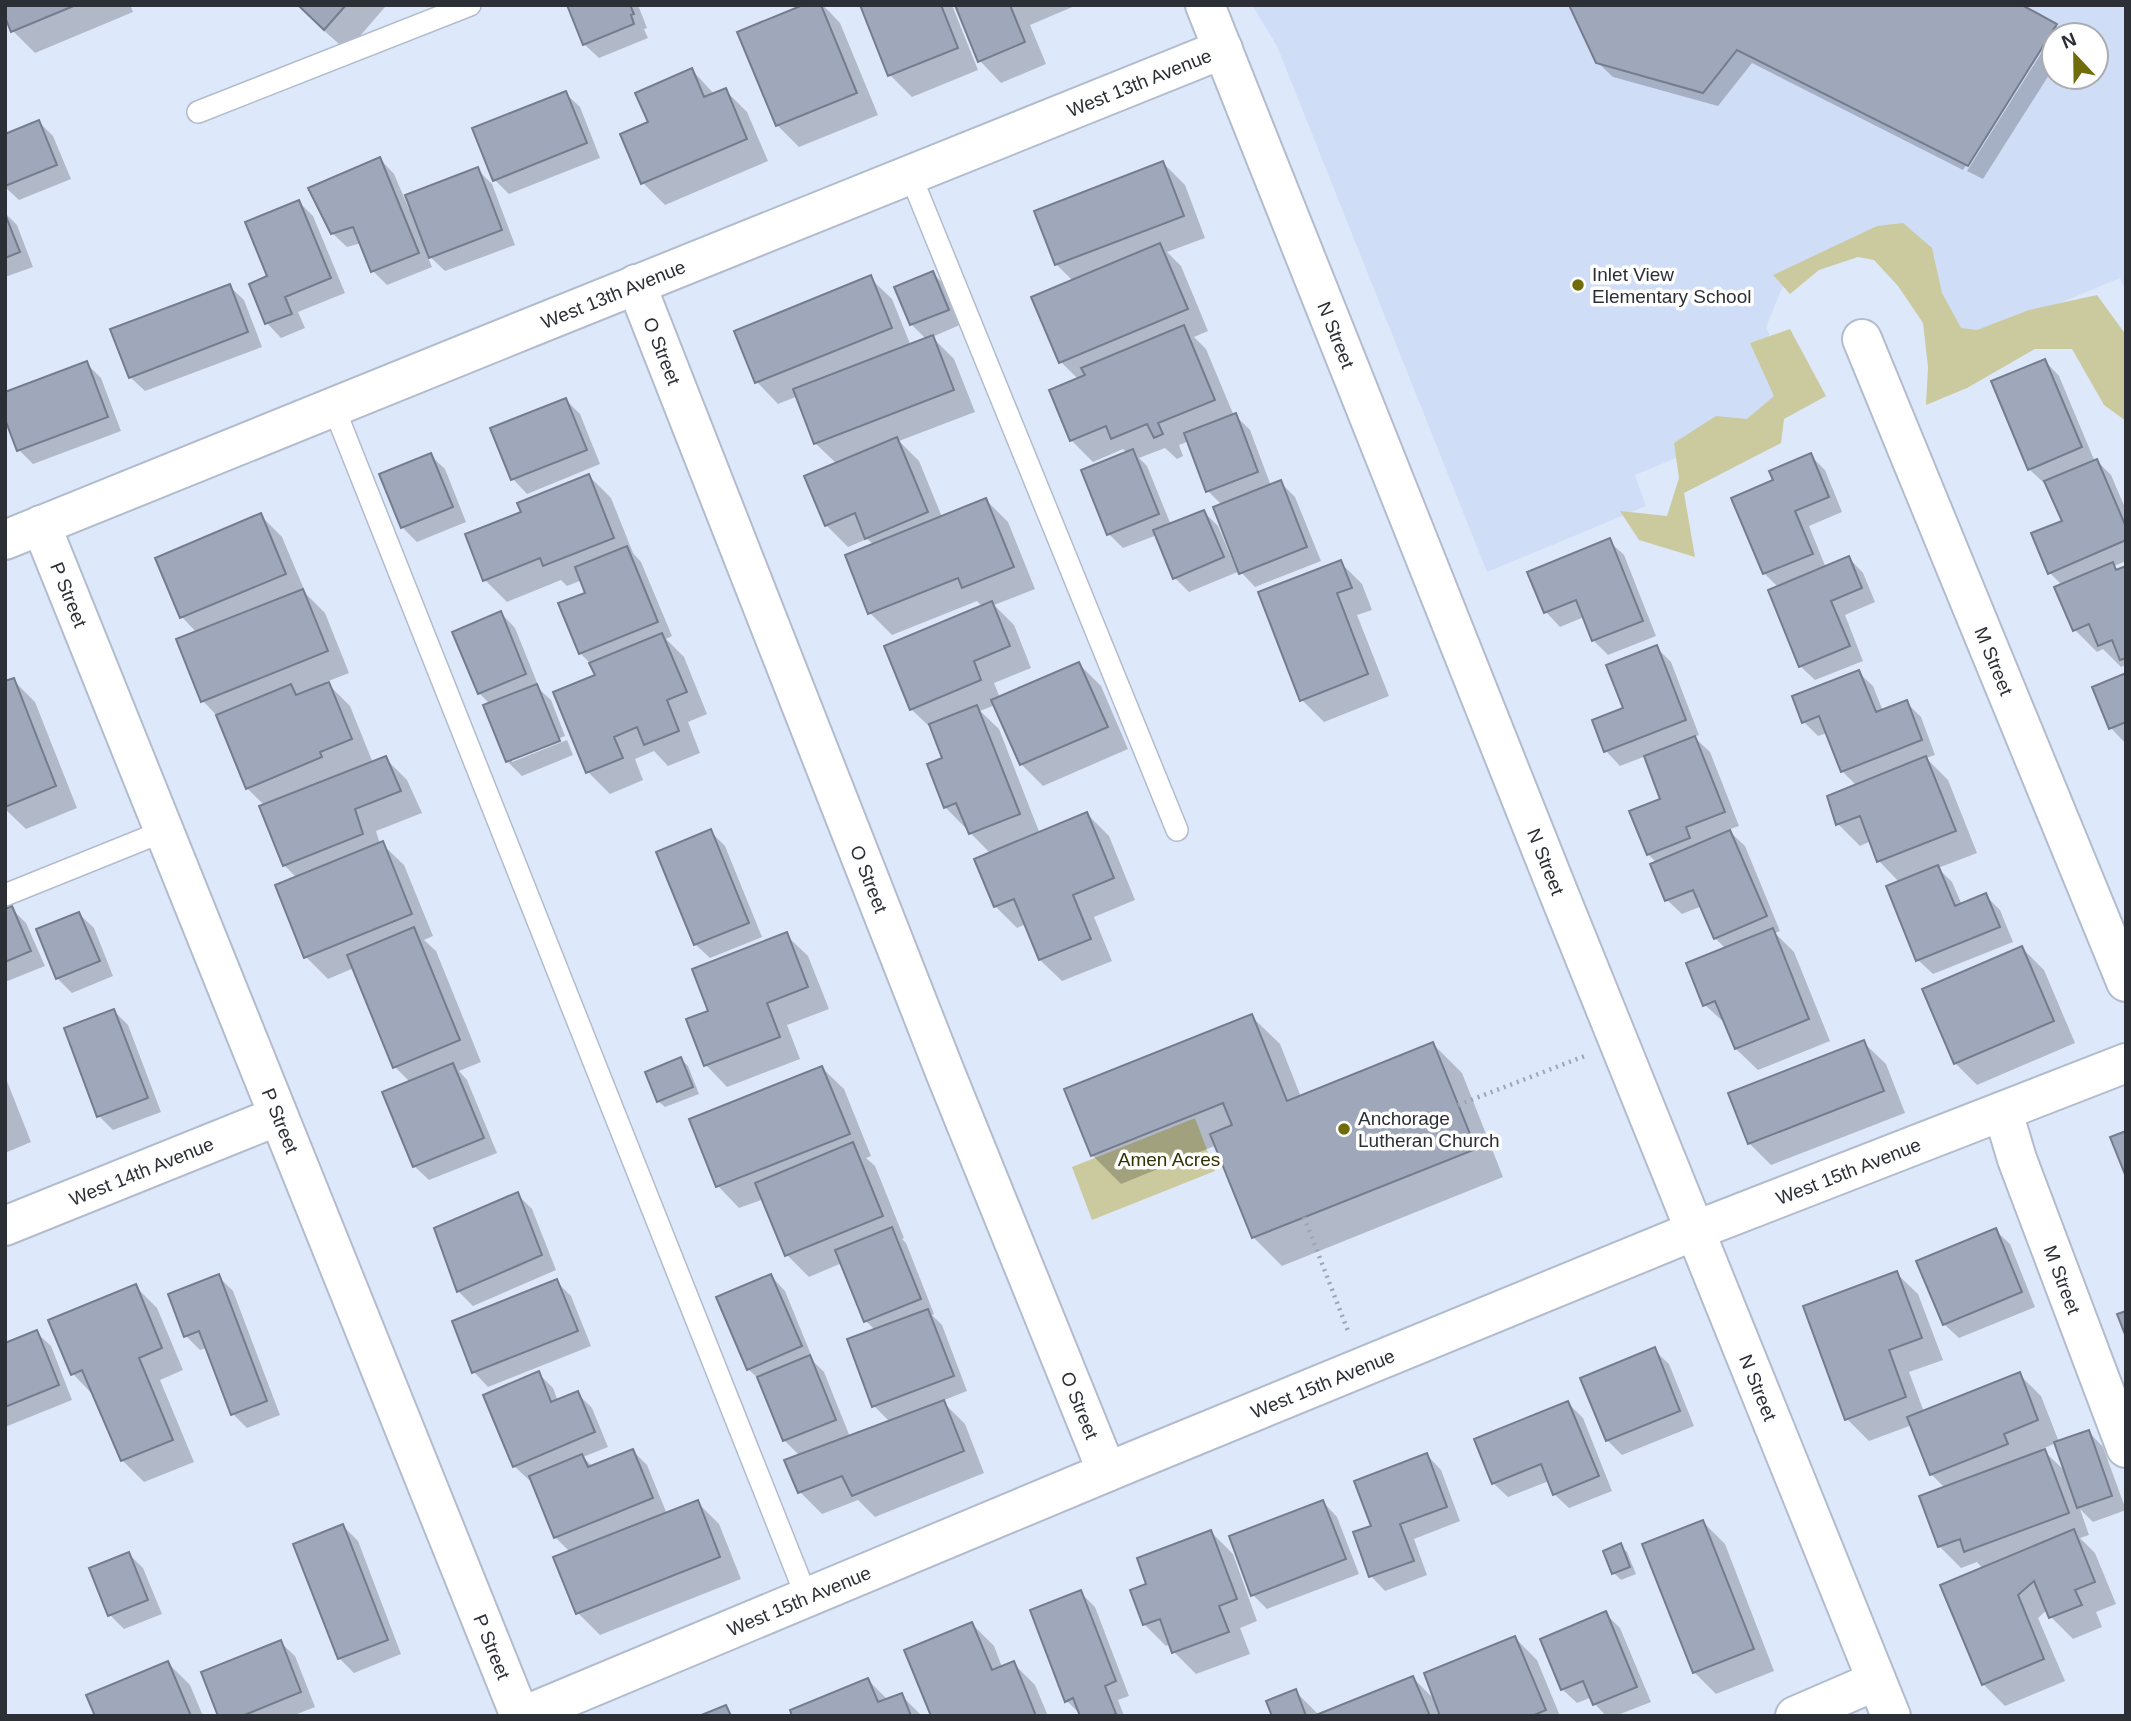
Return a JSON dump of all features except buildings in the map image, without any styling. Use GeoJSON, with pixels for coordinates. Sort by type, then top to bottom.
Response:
{"type":"FeatureCollection","features":[{"type":"Feature","properties":{"kind":"street","name":"N Street"},"geometry":{"type":"LineString","coordinates":[[1205,5],[1694,1231],[1891,1716]]}},
{"type":"Feature","properties":{"kind":"street","name":"West 13th Avenue"},"geometry":{"type":"LineString","coordinates":[[5,540],[1223,49]]}},
{"type":"Feature","properties":{"kind":"street","name":"O Street"},"geometry":{"type":"LineString","coordinates":[[636,284],[945,1072],[1107,1472]]}},
{"type":"Feature","properties":{"kind":"street","name":"M Street"},"geometry":{"type":"LineString","coordinates":[[1862,339],[2126,982]]}},
{"type":"Feature","properties":{"kind":"street","name":"P Street"},"geometry":{"type":"LineString","coordinates":[[41,525],[522,1716]]}},
{"type":"Feature","properties":{"kind":"street","name":"West 15th Avenue"},"geometry":{"type":"LineString","coordinates":[[522,1716],[1694,1231],[2126,1063]]}},
{"type":"Feature","properties":{"kind":"street","name":"M Street"},"geometry":{"type":"LineString","coordinates":[[2003,1112],[2017,1159],[2126,1448]]}},
{"type":"Feature","properties":{"kind":"street","name":"West 14th Avenue"},"geometry":{"type":"LineString","coordinates":[[5,1226],[278,1116]]}},
{"type":"Feature","properties":{"kind":"street"},"geometry":{"type":"LineString","coordinates":[[1794,1716],[1876,1681]]}},
{"type":"Feature","properties":{"kind":"lane"},"geometry":{"type":"LineString","coordinates":[[198,112],[470,5]]}},
{"type":"Feature","properties":{"kind":"lane"},"geometry":{"type":"LineString","coordinates":[[910,174],[1177,831]]}},
{"type":"Feature","properties":{"kind":"lane"},"geometry":{"type":"LineString","coordinates":[[334,408],[807,1598]]}},
{"type":"Feature","properties":{"kind":"lane"},"geometry":{"type":"LineString","coordinates":[[5,895],[164,831]]}},
{"type":"Feature","properties":{"kind":"path"},"geometry":{"type":"LineString","coordinates":[[1458,1105],[1585,1056]]}},
{"type":"Feature","properties":{"kind":"path"},"geometry":{"type":"LineString","coordinates":[[1304,1217],[1349,1334]]}},
{"type":"Feature","properties":{"kind":"shaded area","name":"Inlet View Elementary School"},"geometry":{"type":"Polygon","coordinates":[[[1252,5],[2126,5],[2126,292],[2120,278],[1948,350],[1863,239],[1790,269],[1766,327],[1799,407],[1635,475],[1646,506],[1487,572],[1277,46],[1252,5]]]}},
{"type":"Feature","properties":{"kind":"green space"},"geometry":{"type":"Polygon","coordinates":[[[1903,223],[1932,248],[1942,293],[1961,328],[1977,330],[2029,310],[2097,295],[2126,335],[2126,421],[2104,405],[2072,349],[2035,349],[1967,388],[1926,405],[1928,367],[1923,323],[1898,286],[1874,260],[1858,257],[1819,270],[1790,294],[1773,275],[1877,226],[1903,223]]]}},
{"type":"Feature","properties":{"kind":"green space"},"geometry":{"type":"Polygon","coordinates":[[[1790,329],[1826,396],[1784,419],[1781,443],[1684,493],[1695,557],[1639,540],[1620,511],[1667,516],[1679,478],[1674,443],[1716,416],[1747,419],[1774,396],[1750,343],[1790,329]]]}},
{"type":"Feature","properties":{"kind":"green space","name":"Amen Acres"},"geometry":{"type":"Polygon","coordinates":[[[1195,1118],[1215,1171],[1092,1220],[1072,1167],[1195,1118]]]}},
{"type":"Feature","properties":{"kind":"place","name":"Inlet View Elementary School"},"geometry":{"type":"Point","coordinates":[1578,285]}},
{"type":"Feature","properties":{"kind":"place","name":"Anchorage Lutheran Church"},"geometry":{"type":"Point","coordinates":[1344,1129]}}]}
